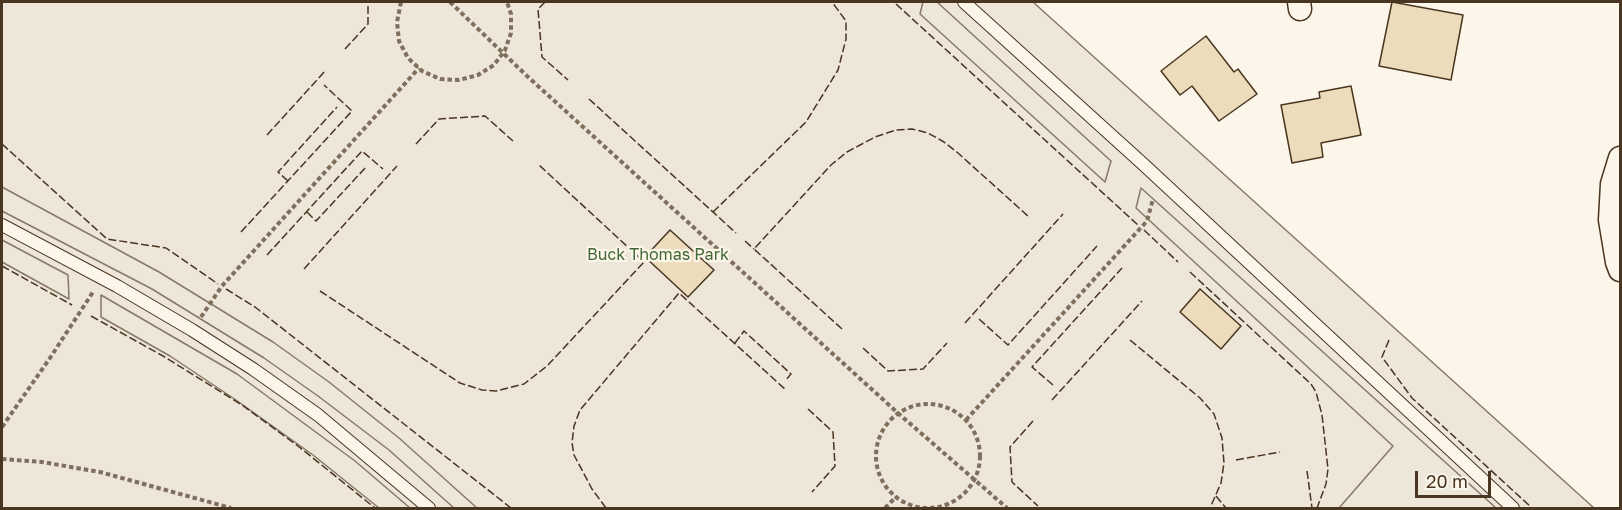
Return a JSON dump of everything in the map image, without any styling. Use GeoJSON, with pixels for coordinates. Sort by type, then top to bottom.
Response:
{"type":"FeatureCollection","features":[{"type":"Feature","properties":{"kind":"street"},"geometry":{"type":"LineString","coordinates":[[1620,158],[1612,184],[1610,220],[1620,270]]}},
{"type":"Feature","properties":{"kind":"lane"},"geometry":{"type":"LineString","coordinates":[[964,2],[1158,178],[1513,508]]}},
{"type":"Feature","properties":{"kind":"lane"},"geometry":{"type":"LineString","coordinates":[[2,225],[192,330],[254,369],[318,415],[429,508]]}},
{"type":"Feature","properties":{"kind":"path"},"geometry":{"type":"LineString","coordinates":[[401,2],[397,22],[399,41],[408,58],[419,68],[440,79],[459,80],[478,75],[494,65],[503,52],[511,33],[511,14],[507,2]]}},
{"type":"Feature","properties":{"kind":"path"},"geometry":{"type":"LineString","coordinates":[[450,2],[899,414],[1007,508]]}},
{"type":"Feature","properties":{"kind":"path"},"geometry":{"type":"LineString","coordinates":[[192,330],[222,286],[419,68]]}},
{"type":"Feature","properties":{"kind":"path"},"geometry":{"type":"LineString","coordinates":[[966,420],[1147,221],[1158,178]]}},
{"type":"Feature","properties":{"kind":"path"},"geometry":{"type":"LineString","coordinates":[[2,427],[102,279]]}},
{"type":"Feature","properties":{"kind":"path"},"geometry":{"type":"LineString","coordinates":[[923,404],[941,405],[957,412],[966,420],[978,439],[981,456],[978,474],[969,489],[956,501],[939,507],[922,508],[906,503],[896,496],[882,480],[876,464],[877,448],[882,432],[892,418],[907,408],[923,404]]}},
{"type":"Feature","properties":{"kind":"path"},"geometry":{"type":"LineString","coordinates":[[2,459],[42,462],[100,471],[231,508]]}},
{"type":"Feature","properties":{"kind":"path"},"geometry":{"type":"LineString","coordinates":[[885,508],[896,496]]}},
{"type":"Feature","properties":{"kind":"green space","name":"Buck Thomas Park"},"geometry":{"type":"Polygon","coordinates":[[[2,2],[1033,2],[1594,508],[2,508],[2,2]]]}},
{"type":"Feature","properties":{"kind":"shaded area"},"geometry":{"type":"Polygon","coordinates":[[[923,2],[937,2],[1111,161],[1105,182],[920,14],[923,2]]]}},
{"type":"Feature","properties":{"kind":"shaded area"},"geometry":{"type":"Polygon","coordinates":[[[2,187],[159,272],[273,342],[329,382],[399,438],[477,508],[454,508],[389,450],[264,358],[152,289],[2,211],[2,187]]]}},
{"type":"Feature","properties":{"kind":"shaded area"},"geometry":{"type":"Polygon","coordinates":[[[1141,188],[1496,508],[1339,508],[1393,446],[1136,208],[1141,188]]]}},
{"type":"Feature","properties":{"kind":"shaded area"},"geometry":{"type":"Polygon","coordinates":[[[2,240],[68,275],[69,299],[2,262],[2,240]]]}},
{"type":"Feature","properties":{"kind":"shaded area"},"geometry":{"type":"Polygon","coordinates":[[[101,295],[237,374],[355,461],[410,508],[379,508],[313,455],[236,400],[170,356],[101,317],[101,295]]]}},
{"type":"Feature","properties":{"kind":"building"},"geometry":{"type":"Polygon","coordinates":[[[1392,2],[1463,15],[1451,80],[1379,66],[1392,2]]]}},
{"type":"Feature","properties":{"kind":"building"},"geometry":{"type":"Polygon","coordinates":[[[1206,36],[1234,72],[1238,69],[1257,94],[1219,121],[1192,86],[1180,95],[1161,71],[1206,36]]]}},
{"type":"Feature","properties":{"kind":"building"},"geometry":{"type":"Polygon","coordinates":[[[1351,86],[1361,135],[1321,143],[1323,157],[1292,163],[1281,105],[1320,98],[1319,92],[1351,86]]]}},
{"type":"Feature","properties":{"kind":"building"},"geometry":{"type":"Polygon","coordinates":[[[670,230],[714,270],[688,297],[645,257],[670,230]]]}},
{"type":"Feature","properties":{"kind":"building"},"geometry":{"type":"Polygon","coordinates":[[[1200,289],[1241,326],[1221,349],[1180,312],[1200,289]]]}},
{"type":"Feature","properties":{"kind":"fence"},"geometry":{"type":"LineString","coordinates":[[345,49],[368,24],[368,2]]}},
{"type":"Feature","properties":{"kind":"fence"},"geometry":{"type":"LineString","coordinates":[[545,2],[538,9],[542,57],[568,80]]}},
{"type":"Feature","properties":{"kind":"fence"},"geometry":{"type":"LineString","coordinates":[[713,212],[806,122],[838,70],[846,39],[846,21],[832,2]]}},
{"type":"Feature","properties":{"kind":"fence"},"geometry":{"type":"LineString","coordinates":[[896,4],[1138,225]]}},
{"type":"Feature","properties":{"kind":"fence"},"geometry":{"type":"LineString","coordinates":[[267,135],[326,70]]}},
{"type":"Feature","properties":{"kind":"fence"},"geometry":{"type":"LineString","coordinates":[[241,232],[352,111],[324,85]]}},
{"type":"Feature","properties":{"kind":"fence"},"geometry":{"type":"LineString","coordinates":[[589,99],[736,233]]}},
{"type":"Feature","properties":{"kind":"fence"},"geometry":{"type":"LineString","coordinates":[[288,181],[278,172],[337,107]]}},
{"type":"Feature","properties":{"kind":"fence"},"geometry":{"type":"LineString","coordinates":[[416,144],[439,119],[485,116],[513,141]]}},
{"type":"Feature","properties":{"kind":"fence"},"geometry":{"type":"LineString","coordinates":[[842,329],[754,249],[831,165],[847,152],[875,137],[896,130],[912,129],[928,133],[958,153],[1029,217]]}},
{"type":"Feature","properties":{"kind":"fence"},"geometry":{"type":"LineString","coordinates":[[2,144],[107,239],[166,248],[218,284]]}},
{"type":"Feature","properties":{"kind":"fence"},"geometry":{"type":"LineString","coordinates":[[267,255],[362,151],[383,169]]}},
{"type":"Feature","properties":{"kind":"fence"},"geometry":{"type":"LineString","coordinates":[[320,291],[460,383],[482,390],[496,391],[524,384],[547,366],[644,262],[539,165]]}},
{"type":"Feature","properties":{"kind":"fence"},"geometry":{"type":"LineString","coordinates":[[307,212],[316,221],[367,166]]}},
{"type":"Feature","properties":{"kind":"fence"},"geometry":{"type":"LineString","coordinates":[[304,269],[397,166]]}},
{"type":"Feature","properties":{"kind":"fence"},"geometry":{"type":"LineString","coordinates":[[965,323],[1063,214]]}},
{"type":"Feature","properties":{"kind":"fence"},"geometry":{"type":"LineString","coordinates":[[1144,230],[1178,262]]}},
{"type":"Feature","properties":{"kind":"fence"},"geometry":{"type":"LineString","coordinates":[[745,241],[754,249]]}},
{"type":"Feature","properties":{"kind":"fence"},"geometry":{"type":"LineString","coordinates":[[979,319],[1008,345],[1097,246]]}},
{"type":"Feature","properties":{"kind":"fence"},"geometry":{"type":"LineString","coordinates":[[2,266],[72,305]]}},
{"type":"Feature","properties":{"kind":"fence"},"geometry":{"type":"LineString","coordinates":[[1053,385],[1032,367],[1122,268]]}},
{"type":"Feature","properties":{"kind":"fence"},"geometry":{"type":"LineString","coordinates":[[1190,272],[1311,384],[1316,392],[1322,415],[1328,469],[1326,484],[1317,508]]}},
{"type":"Feature","properties":{"kind":"fence"},"geometry":{"type":"LineString","coordinates":[[226,289],[255,307],[511,508]]}},
{"type":"Feature","properties":{"kind":"fence"},"geometry":{"type":"LineString","coordinates":[[606,508],[592,489],[574,455],[572,443],[574,426],[580,410],[679,293],[786,390]]}},
{"type":"Feature","properties":{"kind":"fence"},"geometry":{"type":"LineString","coordinates":[[1052,400],[1142,301]]}},
{"type":"Feature","properties":{"kind":"fence"},"geometry":{"type":"LineString","coordinates":[[91,316],[163,356],[242,405],[298,446],[375,508]]}},
{"type":"Feature","properties":{"kind":"fence"},"geometry":{"type":"LineString","coordinates":[[735,343],[744,331],[791,374],[785,381]]}},
{"type":"Feature","properties":{"kind":"fence"},"geometry":{"type":"LineString","coordinates":[[1130,340],[1200,398],[1214,414],[1222,438],[1224,463],[1221,483],[1210,508]]}},
{"type":"Feature","properties":{"kind":"fence"},"geometry":{"type":"LineString","coordinates":[[1389,340],[1382,357],[1412,398],[1532,508]]}},
{"type":"Feature","properties":{"kind":"fence"},"geometry":{"type":"LineString","coordinates":[[863,348],[888,371],[923,369],[947,343]]}},
{"type":"Feature","properties":{"kind":"fence"},"geometry":{"type":"LineString","coordinates":[[808,409],[833,432],[835,466],[812,492]]}},
{"type":"Feature","properties":{"kind":"fence"},"geometry":{"type":"LineString","coordinates":[[1033,421],[1010,447],[1012,482],[1038,506]]}},
{"type":"Feature","properties":{"kind":"fence"},"geometry":{"type":"LineString","coordinates":[[1236,460],[1280,452]]}},
{"type":"Feature","properties":{"kind":"fence"},"geometry":{"type":"LineString","coordinates":[[1307,471],[1312,508]]}},
{"type":"Feature","properties":{"kind":"fence"},"geometry":{"type":"LineString","coordinates":[[1216,496],[1226,508]]}}]}
